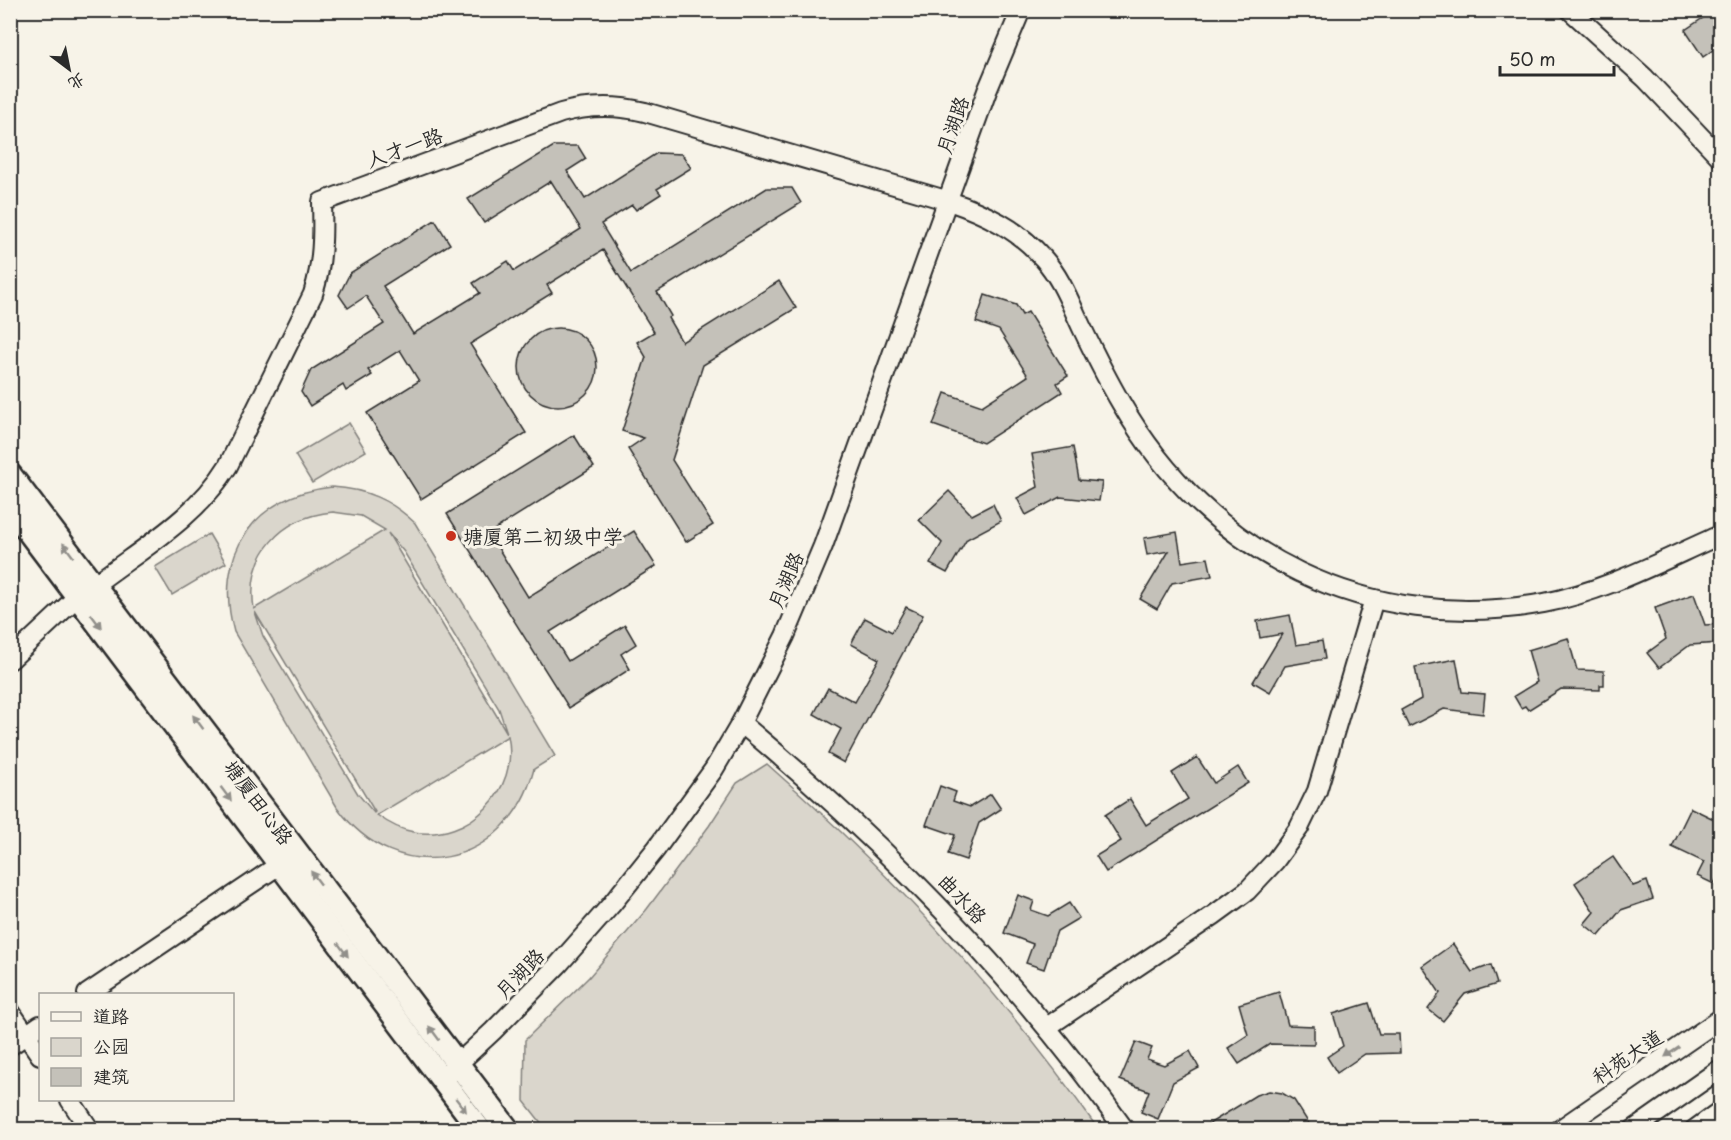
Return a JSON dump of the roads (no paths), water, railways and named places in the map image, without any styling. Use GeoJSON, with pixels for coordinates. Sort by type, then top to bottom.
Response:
{"type":"FeatureCollection","features":[{"type":"Feature","properties":{"kind":"main road","name":"塘厦田心路"},"geometry":{"type":"LineString","coordinates":[[10,475],[86,590],[279,865],[449,1072],[508,1130]]}},
{"type":"Feature","properties":{"kind":"main road","name":"塘厦田心路"},"geometry":{"type":"LineString","coordinates":[[10,507],[86,590],[449,1072],[480,1130]]}},
{"type":"Feature","properties":{"kind":"street","name":"月湖路"},"geometry":{"type":"LineString","coordinates":[[449,1072],[558,965],[611,905],[656,849],[714,770],[741,723],[785,636],[819,555],[987,91],[1021,10]]}},
{"type":"Feature","properties":{"kind":"street"},"geometry":{"type":"LineString","coordinates":[[1570,10],[1645,78],[1720,157]]}},
{"type":"Feature","properties":{"kind":"street","name":"人才一路"},"geometry":{"type":"LineString","coordinates":[[86,590],[185,517],[210,492],[228,466],[318,280],[323,250],[322,202],[561,113],[578,108],[604,106],[645,112],[949,201]]}},
{"type":"Feature","properties":{"kind":"street"},"geometry":{"type":"LineString","coordinates":[[949,201],[984,213],[1016,232],[1043,258],[1064,288],[1100,365],[1123,407],[1182,485],[1217,520],[1258,550],[1301,574],[1348,592],[1396,604],[1446,610],[1496,610],[1546,603],[1594,589],[1720,535]]}},
{"type":"Feature","properties":{"kind":"street"},"geometry":{"type":"LineString","coordinates":[[10,660],[86,590]]}},
{"type":"Feature","properties":{"kind":"street"},"geometry":{"type":"LineString","coordinates":[[1047,1027],[1247,891],[1275,861],[1299,828],[1317,791],[1374,599]]}},
{"type":"Feature","properties":{"kind":"street","name":"曲水路"},"geometry":{"type":"LineString","coordinates":[[741,723],[843,811],[892,857],[985,954],[1047,1027],[1125,1130]]}},
{"type":"Feature","properties":{"kind":"street"},"geometry":{"type":"LineString","coordinates":[[88,993],[279,865]]}},
{"type":"Feature","properties":{"kind":"street"},"geometry":{"type":"LineString","coordinates":[[10,1011],[34,1030],[39,1051]]}},
{"type":"Feature","properties":{"kind":"street","name":"科苑大道"},"geometry":{"type":"LineString","coordinates":[[1559,1130],[1720,1019]]}},
{"type":"Feature","properties":{"kind":"street"},"geometry":{"type":"LineString","coordinates":[[10,1046],[34,1030]]}},
{"type":"Feature","properties":{"kind":"street"},"geometry":{"type":"LineString","coordinates":[[1633,1130],[1720,1069]]}},
{"type":"Feature","properties":{"kind":"street"},"geometry":{"type":"LineString","coordinates":[[71,1101],[90,1130]]}},
{"type":"Feature","properties":{"kind":"street"},"geometry":{"type":"LineString","coordinates":[[1694,1130],[1720,1112]]}},
{"type":"Feature","properties":{"kind":"place","name":"塘厦第二初级中学"},"geometry":{"type":"Point","coordinates":[451,536]}}]}
